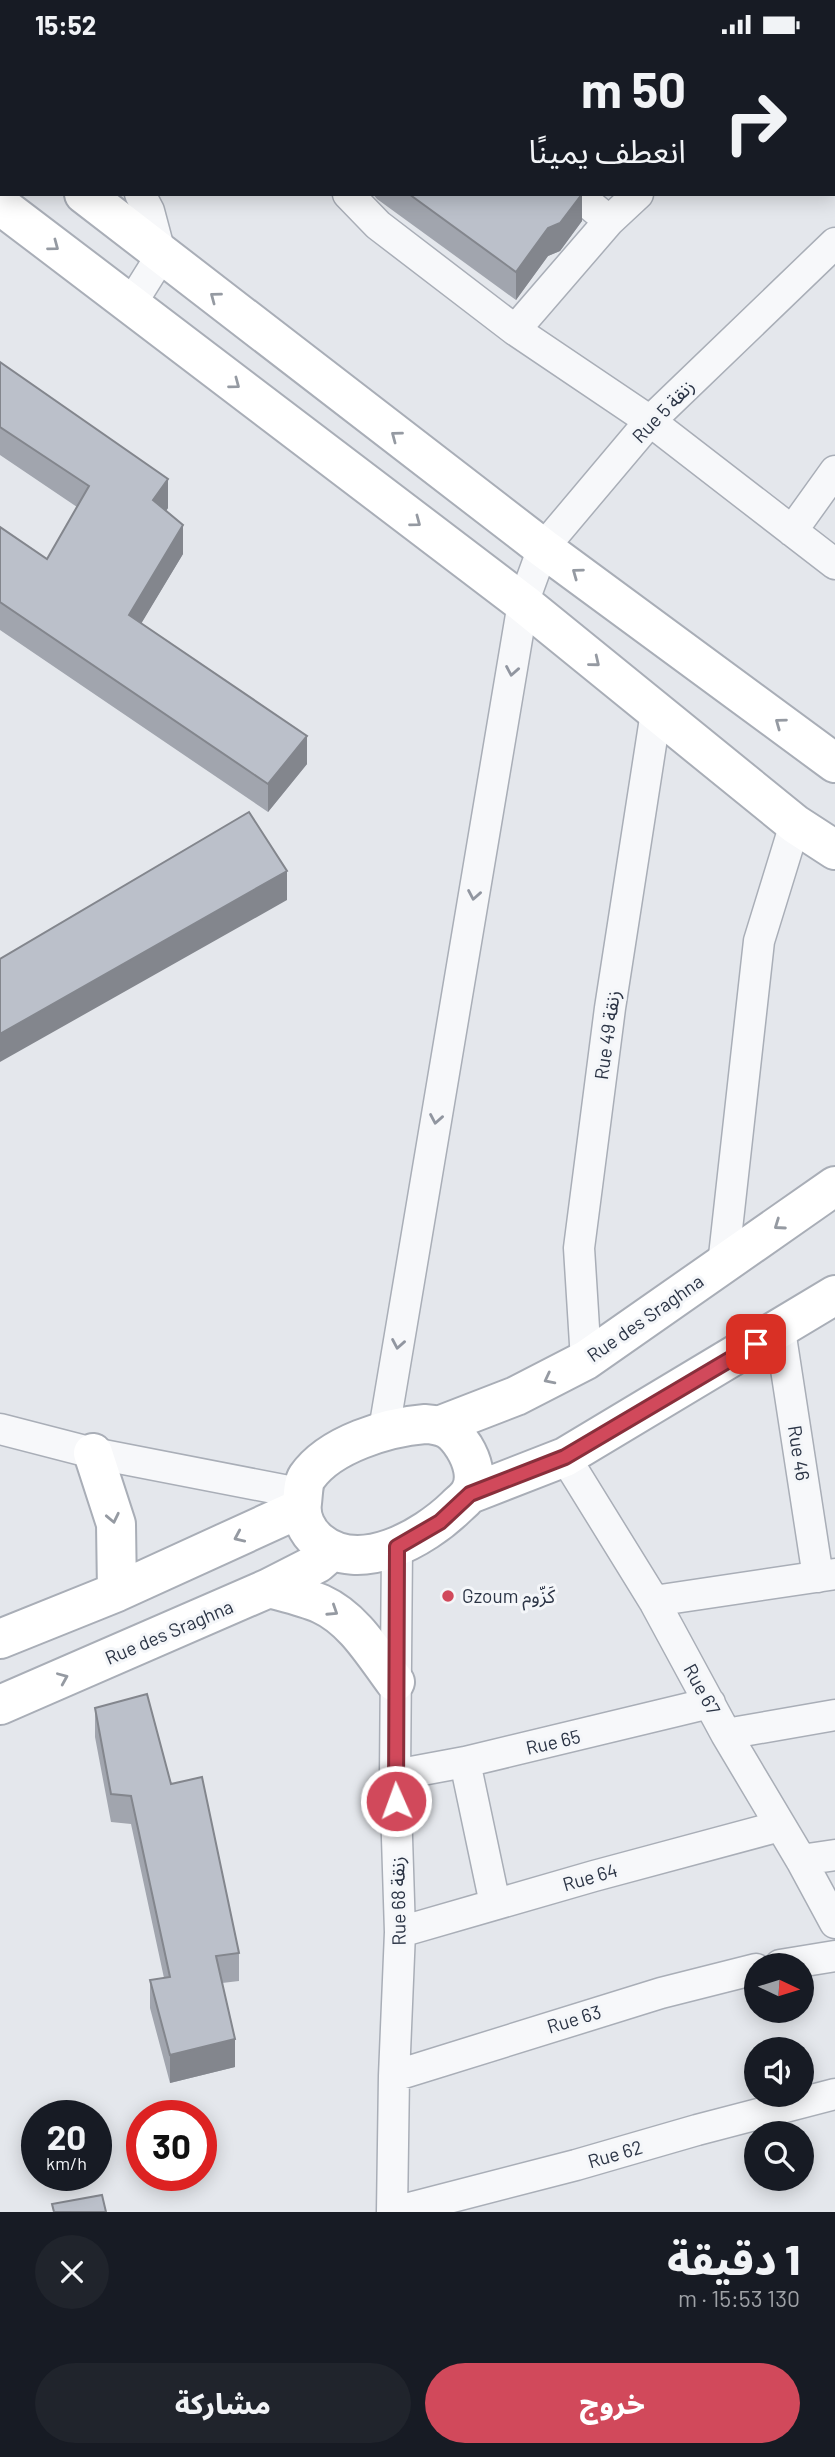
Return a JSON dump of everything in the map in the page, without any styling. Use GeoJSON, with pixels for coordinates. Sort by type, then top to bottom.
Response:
{"type":"FeatureCollection","features":[{"type":"Feature","properties":{"kind":"street"},"geometry":{"type":"LineString","coordinates":[[86,196],[543,548],[835,763]]}},
{"type":"Feature","properties":{"kind":"street"},"geometry":{"type":"LineString","coordinates":[[131,304],[161,256],[149,211],[141,196]]}},
{"type":"Feature","properties":{"kind":"street"},"geometry":{"type":"LineString","coordinates":[[350,196],[378,225],[516,330],[650,421],[835,564]]}},
{"type":"Feature","properties":{"kind":"street"},"geometry":{"type":"LineString","coordinates":[[579,196],[609,221]]}},
{"type":"Feature","properties":{"kind":"street"},"geometry":{"type":"LineString","coordinates":[[516,330],[609,221],[636,196]]}},
{"type":"Feature","properties":{"kind":"street"},"geometry":{"type":"LineString","coordinates":[[0,205],[523,603],[795,824],[835,850]]}},
{"type":"Feature","properties":{"kind":"street","name":"Rue 5 زنقة"},"geometry":{"type":"LineString","coordinates":[[384,1430],[523,603],[543,548],[650,421],[835,243]]}},
{"type":"Feature","properties":{"kind":"street"},"geometry":{"type":"LineString","coordinates":[[792,531],[835,471]]}},
{"type":"Feature","properties":{"kind":"street","name":"Rue 49 زنقة"},"geometry":{"type":"LineString","coordinates":[[586,1360],[579,1248],[610,1008],[656,712]]}},
{"type":"Feature","properties":{"kind":"street"},"geometry":{"type":"LineString","coordinates":[[723,1265],[760,941],[795,824]]}},
{"type":"Feature","properties":{"kind":"street","name":"Rue des Sraghna"},"geometry":{"type":"LineString","coordinates":[[441,1425],[516,1396],[586,1360],[835,1186]]}},
{"type":"Feature","properties":{"kind":"street"},"geometry":{"type":"LineString","coordinates":[[470,1494],[474,1470],[468,1453],[458,1439],[441,1425],[405,1426],[384,1430],[327,1457],[305,1479],[303,1501],[309,1531],[333,1551],[371,1554],[397,1547],[440,1522],[470,1494],[565,1457],[835,1295]]}},
{"type":"Feature","properties":{"kind":"street","name":"Rue 46"},"geometry":{"type":"LineString","coordinates":[[780,1330],[826,1575]]}},
{"type":"Feature","properties":{"kind":"street"},"geometry":{"type":"LineString","coordinates":[[0,1429],[93,1454],[303,1501]]}},
{"type":"Feature","properties":{"kind":"street"},"geometry":{"type":"LineString","coordinates":[[93,1454],[116,1524],[117,1592]]}},
{"type":"Feature","properties":{"kind":"street","name":"Rue 67"},"geometry":{"type":"LineString","coordinates":[[565,1457],[654,1601],[726,1734],[802,1860],[835,1923]]}},
{"type":"Feature","properties":{"kind":"street"},"geometry":{"type":"LineString","coordinates":[[0,1639],[117,1592],[303,1501]]}},
{"type":"Feature","properties":{"kind":"street","name":"Rue 68 زنقة"},"geometry":{"type":"LineString","coordinates":[[393,2212],[394,2076],[400,1932],[395,1775],[397,1547]]}},
{"type":"Feature","properties":{"kind":"street","name":"Rue des Sraghna"},"geometry":{"type":"LineString","coordinates":[[0,1705],[269,1588],[318,1563],[333,1551]]}},
{"type":"Feature","properties":{"kind":"street"},"geometry":{"type":"LineString","coordinates":[[654,1601],[826,1575]]}},
{"type":"Feature","properties":{"kind":"street"},"geometry":{"type":"LineString","coordinates":[[269,1588],[323,1605],[343,1617],[395,1682]]}},
{"type":"Feature","properties":{"kind":"street","name":"Rue 65"},"geometry":{"type":"LineString","coordinates":[[395,1775],[465,1762],[710,1703]]}},
{"type":"Feature","properties":{"kind":"street"},"geometry":{"type":"LineString","coordinates":[[726,1734],[835,1715]]}},
{"type":"Feature","properties":{"kind":"street"},"geometry":{"type":"LineString","coordinates":[[465,1762],[495,1904]]}},
{"type":"Feature","properties":{"kind":"street","name":"Rue 64"},"geometry":{"type":"LineString","coordinates":[[400,1932],[780,1826]]}},
{"type":"Feature","properties":{"kind":"street"},"geometry":{"type":"LineString","coordinates":[[802,1860],[835,1855]]}},
{"type":"Feature","properties":{"kind":"street"},"geometry":{"type":"LineString","coordinates":[[814,1959],[835,1956]]}},
{"type":"Feature","properties":{"kind":"street","name":"Rue 63"},"geometry":{"type":"LineString","coordinates":[[394,2076],[648,1997],[744,1972]]}},
{"type":"Feature","properties":{"kind":"street","name":"Rue 62"},"geometry":{"type":"LineString","coordinates":[[393,2212],[835,2094]]}},
{"type":"Feature","properties":{"kind":"building"},"geometry":{"type":"Polygon","coordinates":[[[412,196],[580,196],[560,223],[548,228],[516,272],[412,196]]]}},
{"type":"Feature","properties":{"kind":"building"},"geometry":{"type":"Polygon","coordinates":[[[0,362],[168,479],[153,500],[183,525],[129,615],[307,736],[268,784],[0,602],[0,527],[47,559],[89,486],[0,427],[0,362]]]}},
{"type":"Feature","properties":{"kind":"building"},"geometry":{"type":"Polygon","coordinates":[[[249,812],[287,871],[0,1034],[0,959],[249,812]]]}},
{"type":"Feature","properties":{"kind":"building"},"geometry":{"type":"Polygon","coordinates":[[[147,1694],[171,1784],[202,1777],[239,1953],[216,1956],[235,2039],[170,2055],[150,1980],[170,1977],[131,1796],[111,1794],[95,1708],[147,1694]]]}},
{"type":"Feature","properties":{"kind":"building"},"geometry":{"type":"Polygon","coordinates":[[[102,2195],[106,2212],[54,2212],[52,2204],[102,2195]]]}},
{"type":"Feature","properties":{"kind":"place","name":"Gzoum كَزّوم"},"geometry":{"type":"Point","coordinates":[448,1596]}},
{"type":"Feature","properties":{"kind":"route"},"geometry":{"type":"LineString","coordinates":[[396,1801],[397,1547],[440,1522],[470,1494],[565,1457],[756,1344]]}}]}
